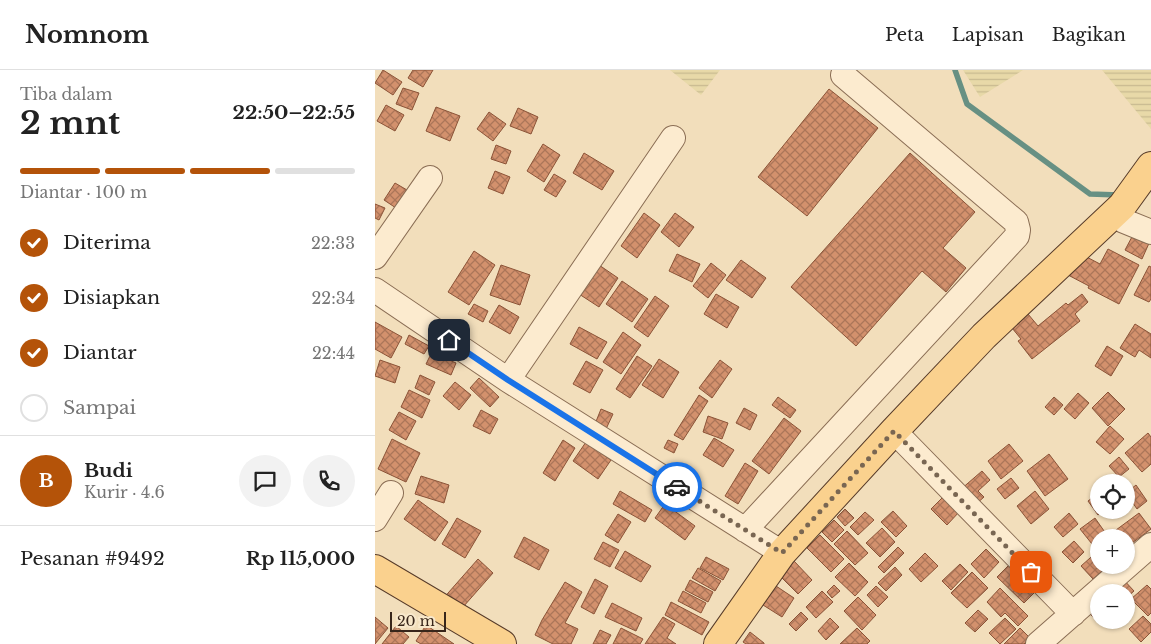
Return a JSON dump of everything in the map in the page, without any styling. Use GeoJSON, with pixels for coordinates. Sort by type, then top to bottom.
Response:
{"type":"FeatureCollection","features":[{"type":"Feature","properties":{"kind":"main road"},"geometry":{"type":"LineString","coordinates":[[718,644],[782,553],[984,336],[1118,210],[1148,171]]}},
{"type":"Feature","properties":{"kind":"main road"},"geometry":{"type":"LineString","coordinates":[[377,575],[502,644]]}},
{"type":"Feature","properties":{"kind":"street"},"geometry":{"type":"LineString","coordinates":[[745,530],[1017,236],[1016,222],[843,75]]}},
{"type":"Feature","properties":{"kind":"street"},"geometry":{"type":"LineString","coordinates":[[508,380],[673,138]]}},
{"type":"Feature","properties":{"kind":"street"},"geometry":{"type":"LineString","coordinates":[[375,257],[430,178]]}},
{"type":"Feature","properties":{"kind":"street"},"geometry":{"type":"LineString","coordinates":[[1118,210],[1124,221],[1151,232]]}},
{"type":"Feature","properties":{"kind":"street"},"geometry":{"type":"LineString","coordinates":[[375,290],[508,380],[782,553]]}},
{"type":"Feature","properties":{"kind":"street"},"geometry":{"type":"LineString","coordinates":[[894,431],[1073,614]]}},
{"type":"Feature","properties":{"kind":"street"},"geometry":{"type":"LineString","coordinates":[[375,519],[391,493]]}},
{"type":"Feature","properties":{"kind":"street"},"geometry":{"type":"LineString","coordinates":[[1038,644],[1151,545]]}},
{"type":"Feature","properties":{"kind":"shaded area"},"geometry":{"type":"Polygon","coordinates":[[[670,70],[720,70],[701,95],[670,70]]]}},
{"type":"Feature","properties":{"kind":"shaded area"},"geometry":{"type":"Polygon","coordinates":[[[963,70],[1023,70],[980,97],[963,70]]]}},
{"type":"Feature","properties":{"kind":"shaded area"},"geometry":{"type":"Polygon","coordinates":[[[1102,70],[1151,70],[1151,129],[1102,70]]]}},
{"type":"Feature","properties":{"kind":"building"},"geometry":{"type":"Polygon","coordinates":[[[383,70],[402,82],[393,95],[375,83],[383,70]]]}},
{"type":"Feature","properties":{"kind":"building"},"geometry":{"type":"Polygon","coordinates":[[[413,70],[433,70],[423,87],[408,78],[413,70]]]}},
{"type":"Feature","properties":{"kind":"building"},"geometry":{"type":"Polygon","coordinates":[[[403,88],[419,93],[412,110],[396,104],[403,88]]]}},
{"type":"Feature","properties":{"kind":"building"},"geometry":{"type":"Polygon","coordinates":[[[829,89],[878,128],[807,216],[758,177],[829,89]]]}},
{"type":"Feature","properties":{"kind":"building"},"geometry":{"type":"Polygon","coordinates":[[[386,105],[404,115],[395,131],[377,121],[386,105]]]}},
{"type":"Feature","properties":{"kind":"building"},"geometry":{"type":"Polygon","coordinates":[[[436,107],[460,116],[450,141],[426,131],[436,107]]]}},
{"type":"Feature","properties":{"kind":"building"},"geometry":{"type":"Polygon","coordinates":[[[518,108],[538,117],[531,134],[510,126],[518,108]]]}},
{"type":"Feature","properties":{"kind":"building"},"geometry":{"type":"Polygon","coordinates":[[[489,112],[506,124],[493,141],[477,129],[489,112]]]}},
{"type":"Feature","properties":{"kind":"building"},"geometry":{"type":"Polygon","coordinates":[[[543,144],[560,155],[544,182],[527,171],[543,144]]]}},
{"type":"Feature","properties":{"kind":"building"},"geometry":{"type":"Polygon","coordinates":[[[496,145],[511,151],[506,164],[491,159],[496,145]]]}},
{"type":"Feature","properties":{"kind":"building"},"geometry":{"type":"Polygon","coordinates":[[[584,153],[614,171],[602,190],[573,173],[584,153]]]}},
{"type":"Feature","properties":{"kind":"building"},"geometry":{"type":"Polygon","coordinates":[[[910,153],[975,212],[943,248],[966,268],[946,292],[922,271],[856,346],[791,287],[910,153]]]}},
{"type":"Feature","properties":{"kind":"building"},"geometry":{"type":"Polygon","coordinates":[[[495,171],[510,177],[503,194],[488,188],[495,171]]]}},
{"type":"Feature","properties":{"kind":"building"},"geometry":{"type":"Polygon","coordinates":[[[554,174],[566,181],[556,197],[544,190],[554,174]]]}},
{"type":"Feature","properties":{"kind":"building"},"geometry":{"type":"Polygon","coordinates":[[[395,183],[407,190],[396,208],[384,200],[395,183]]]}},
{"type":"Feature","properties":{"kind":"building"},"geometry":{"type":"Polygon","coordinates":[[[375,204],[385,208],[379,220],[375,218],[375,204]]]}},
{"type":"Feature","properties":{"kind":"building"},"geometry":{"type":"Polygon","coordinates":[[[644,213],[660,225],[637,258],[621,246],[644,213]]]}},
{"type":"Feature","properties":{"kind":"building"},"geometry":{"type":"Polygon","coordinates":[[[675,213],[694,227],[679,247],[661,232],[675,213]]]}},
{"type":"Feature","properties":{"kind":"building"},"geometry":{"type":"Polygon","coordinates":[[[1134,233],[1150,241],[1142,259],[1125,250],[1134,233]]]}},
{"type":"Feature","properties":{"kind":"building"},"geometry":{"type":"Polygon","coordinates":[[[1108,249],[1139,265],[1119,304],[1068,275],[1079,253],[1100,264],[1108,249]]]}},
{"type":"Feature","properties":{"kind":"building"},"geometry":{"type":"Polygon","coordinates":[[[474,251],[495,265],[469,305],[448,292],[474,251]]]}},
{"type":"Feature","properties":{"kind":"building"},"geometry":{"type":"Polygon","coordinates":[[[677,254],[700,264],[692,282],[669,271],[677,254]]]}},
{"type":"Feature","properties":{"kind":"building"},"geometry":{"type":"Polygon","coordinates":[[[741,260],[766,278],[752,298],[726,280],[741,260]]]}},
{"type":"Feature","properties":{"kind":"building"},"geometry":{"type":"Polygon","coordinates":[[[711,263],[726,275],[708,298],[693,286],[711,263]]]}},
{"type":"Feature","properties":{"kind":"building"},"geometry":{"type":"Polygon","coordinates":[[[501,265],[530,275],[520,305],[490,295],[501,265]]]}},
{"type":"Feature","properties":{"kind":"building"},"geometry":{"type":"Polygon","coordinates":[[[599,265],[618,278],[599,307],[579,294],[599,265]]]}},
{"type":"Feature","properties":{"kind":"building"},"geometry":{"type":"Polygon","coordinates":[[[1149,266],[1151,267],[1151,299],[1149,302],[1134,295],[1149,266]]]}},
{"type":"Feature","properties":{"kind":"building"},"geometry":{"type":"Polygon","coordinates":[[[622,281],[648,299],[632,322],[606,304],[622,281]]]}},
{"type":"Feature","properties":{"kind":"building"},"geometry":{"type":"Polygon","coordinates":[[[716,294],[739,307],[727,328],[704,314],[716,294]]]}},
{"type":"Feature","properties":{"kind":"building"},"geometry":{"type":"Polygon","coordinates":[[[1082,294],[1088,302],[1075,314],[1080,321],[1032,359],[1018,341],[1021,339],[1012,328],[1028,314],[1038,326],[1066,303],[1068,305],[1082,294]]]}},
{"type":"Feature","properties":{"kind":"building"},"geometry":{"type":"Polygon","coordinates":[[[655,296],[669,306],[648,337],[634,327],[655,296]]]}},
{"type":"Feature","properties":{"kind":"building"},"geometry":{"type":"Polygon","coordinates":[[[474,304],[488,311],[483,322],[468,314],[474,304]]]}},
{"type":"Feature","properties":{"kind":"building"},"geometry":{"type":"Polygon","coordinates":[[[499,305],[519,317],[510,334],[489,322],[499,305]]]}},
{"type":"Feature","properties":{"kind":"building"},"geometry":{"type":"Polygon","coordinates":[[[375,322],[402,337],[391,358],[375,349],[375,322]]]}},
{"type":"Feature","properties":{"kind":"building"},"geometry":{"type":"Polygon","coordinates":[[[1135,324],[1151,334],[1151,358],[1139,350],[1135,357],[1120,348],[1135,324]]]}},
{"type":"Feature","properties":{"kind":"building"},"geometry":{"type":"Polygon","coordinates":[[[579,327],[607,342],[597,359],[570,344],[579,327]]]}},
{"type":"Feature","properties":{"kind":"building"},"geometry":{"type":"Polygon","coordinates":[[[623,332],[641,345],[621,374],[603,362],[623,332]]]}},
{"type":"Feature","properties":{"kind":"building"},"geometry":{"type":"Polygon","coordinates":[[[409,335],[429,346],[424,354],[405,344],[409,335]]]}},
{"type":"Feature","properties":{"kind":"building"},"geometry":{"type":"Polygon","coordinates":[[[1107,346],[1123,356],[1111,376],[1095,366],[1107,346]]]}},
{"type":"Feature","properties":{"kind":"building"},"geometry":{"type":"Polygon","coordinates":[[[432,352],[456,363],[451,375],[426,364],[432,352]]]}},
{"type":"Feature","properties":{"kind":"building"},"geometry":{"type":"Polygon","coordinates":[[[637,356],[652,366],[630,398],[616,389],[637,356]]]}},
{"type":"Feature","properties":{"kind":"building"},"geometry":{"type":"Polygon","coordinates":[[[659,359],[679,372],[663,398],[642,385],[659,359]]]}},
{"type":"Feature","properties":{"kind":"building"},"geometry":{"type":"Polygon","coordinates":[[[380,360],[400,367],[395,383],[375,376],[380,360]]]}},
{"type":"Feature","properties":{"kind":"building"},"geometry":{"type":"Polygon","coordinates":[[[720,360],[732,369],[712,398],[699,388],[720,360]]]}},
{"type":"Feature","properties":{"kind":"building"},"geometry":{"type":"Polygon","coordinates":[[[586,361],[603,370],[590,393],[573,384],[586,361]]]}},
{"type":"Feature","properties":{"kind":"building"},"geometry":{"type":"Polygon","coordinates":[[[420,375],[435,382],[429,395],[415,388],[420,375]]]}},
{"type":"Feature","properties":{"kind":"building"},"geometry":{"type":"Polygon","coordinates":[[[479,378],[499,397],[490,407],[470,388],[479,378]]]}},
{"type":"Feature","properties":{"kind":"building"},"geometry":{"type":"Polygon","coordinates":[[[455,382],[471,395],[459,410],[443,396],[455,382]]]}},
{"type":"Feature","properties":{"kind":"building"},"geometry":{"type":"Polygon","coordinates":[[[409,390],[430,400],[422,418],[401,407],[409,390]]]}},
{"type":"Feature","properties":{"kind":"building"},"geometry":{"type":"Polygon","coordinates":[[[1108,392],[1125,409],[1108,426],[1092,408],[1108,392]]]}},
{"type":"Feature","properties":{"kind":"building"},"geometry":{"type":"Polygon","coordinates":[[[1078,393],[1089,403],[1075,419],[1064,409],[1078,393]]]}},
{"type":"Feature","properties":{"kind":"building"},"geometry":{"type":"Polygon","coordinates":[[[699,395],[708,401],[683,440],[674,435],[699,395]]]}},
{"type":"Feature","properties":{"kind":"building"},"geometry":{"type":"Polygon","coordinates":[[[778,397],[796,410],[790,418],[772,405],[778,397]]]}},
{"type":"Feature","properties":{"kind":"building"},"geometry":{"type":"Polygon","coordinates":[[[1054,397],[1063,405],[1054,415],[1045,407],[1054,397]]]}},
{"type":"Feature","properties":{"kind":"building"},"geometry":{"type":"Polygon","coordinates":[[[744,408],[757,415],[750,430],[736,423],[744,408]]]}},
{"type":"Feature","properties":{"kind":"building"},"geometry":{"type":"Polygon","coordinates":[[[601,409],[613,414],[606,429],[595,424],[601,409]]]}},
{"type":"Feature","properties":{"kind":"building"},"geometry":{"type":"Polygon","coordinates":[[[481,410],[498,419],[490,434],[473,426],[481,410]]]}},
{"type":"Feature","properties":{"kind":"building"},"geometry":{"type":"Polygon","coordinates":[[[399,412],[416,421],[406,440],[389,430],[399,412]]]}},
{"type":"Feature","properties":{"kind":"building"},"geometry":{"type":"Polygon","coordinates":[[[708,416],[728,423],[722,439],[703,432],[708,416]]]}},
{"type":"Feature","properties":{"kind":"building"},"geometry":{"type":"Polygon","coordinates":[[[784,418],[801,431],[769,474],[752,461],[784,418]]]}},
{"type":"Feature","properties":{"kind":"building"},"geometry":{"type":"Polygon","coordinates":[[[1110,426],[1124,439],[1110,454],[1096,442],[1110,426]]]}},
{"type":"Feature","properties":{"kind":"building"},"geometry":{"type":"Polygon","coordinates":[[[1148,433],[1151,437],[1151,464],[1142,472],[1125,453],[1148,433]]]}},
{"type":"Feature","properties":{"kind":"building"},"geometry":{"type":"Polygon","coordinates":[[[714,438],[734,450],[723,467],[703,455],[714,438]]]}},
{"type":"Feature","properties":{"kind":"building"},"geometry":{"type":"Polygon","coordinates":[[[392,439],[420,453],[406,482],[378,469],[392,439]]]}},
{"type":"Feature","properties":{"kind":"building"},"geometry":{"type":"Polygon","coordinates":[[[563,440],[575,448],[555,481],[543,473],[563,440]]]}},
{"type":"Feature","properties":{"kind":"building"},"geometry":{"type":"Polygon","coordinates":[[[668,440],[678,444],[674,453],[664,448],[668,440]]]}},
{"type":"Feature","properties":{"kind":"building"},"geometry":{"type":"Polygon","coordinates":[[[586,442],[611,460],[598,479],[573,461],[586,442]]]}},
{"type":"Feature","properties":{"kind":"building"},"geometry":{"type":"Polygon","coordinates":[[[1009,444],[1023,461],[1001,479],[988,461],[1009,444]]]}},
{"type":"Feature","properties":{"kind":"building"},"geometry":{"type":"Polygon","coordinates":[[[1049,454],[1068,479],[1045,496],[1027,471],[1049,454]]]}},
{"type":"Feature","properties":{"kind":"building"},"geometry":{"type":"Polygon","coordinates":[[[1119,457],[1129,469],[1123,474],[1116,474],[1109,466],[1119,457]]]}},
{"type":"Feature","properties":{"kind":"building"},"geometry":{"type":"Polygon","coordinates":[[[745,463],[758,471],[738,504],[725,496],[745,463]]]}},
{"type":"Feature","properties":{"kind":"building"},"geometry":{"type":"Polygon","coordinates":[[[982,471],[990,480],[978,491],[984,497],[975,505],[960,490],[982,471]]]}},
{"type":"Feature","properties":{"kind":"building"},"geometry":{"type":"Polygon","coordinates":[[[421,476],[449,485],[444,503],[415,494],[421,476]]]}},
{"type":"Feature","properties":{"kind":"building"},"geometry":{"type":"Polygon","coordinates":[[[1011,478],[1019,488],[1005,499],[997,489],[1011,478]]]}},
{"type":"Feature","properties":{"kind":"building"},"geometry":{"type":"Polygon","coordinates":[[[1135,486],[1147,501],[1137,509],[1135,506],[1135,486]]]}},
{"type":"Feature","properties":{"kind":"building"},"geometry":{"type":"Polygon","coordinates":[[[620,491],[652,510],[645,522],[613,504],[620,491]]]}},
{"type":"Feature","properties":{"kind":"building"},"geometry":{"type":"Polygon","coordinates":[[[1035,491],[1049,509],[1031,524],[1017,506],[1035,491]]]}},
{"type":"Feature","properties":{"kind":"building"},"geometry":{"type":"Polygon","coordinates":[[[945,495],[960,511],[947,525],[931,509],[945,495]]]}},
{"type":"Feature","properties":{"kind":"building"},"geometry":{"type":"Polygon","coordinates":[[[418,500],[448,522],[435,541],[404,519],[418,500]]]}},
{"type":"Feature","properties":{"kind":"building"},"geometry":{"type":"Polygon","coordinates":[[[665,504],[695,526],[685,540],[655,518],[665,504]]]}},
{"type":"Feature","properties":{"kind":"building"},"geometry":{"type":"Polygon","coordinates":[[[845,509],[854,518],[845,526],[837,517],[845,509]]]}},
{"type":"Feature","properties":{"kind":"building"},"geometry":{"type":"Polygon","coordinates":[[[893,511],[907,526],[896,537],[881,522],[893,511]]]}},
{"type":"Feature","properties":{"kind":"building"},"geometry":{"type":"Polygon","coordinates":[[[865,512],[874,520],[858,535],[850,527],[865,512]]]}},
{"type":"Feature","properties":{"kind":"building"},"geometry":{"type":"Polygon","coordinates":[[[1069,513],[1078,524],[1063,537],[1054,527],[1069,513]]]}},
{"type":"Feature","properties":{"kind":"building"},"geometry":{"type":"Polygon","coordinates":[[[1139,513],[1151,529],[1135,541],[1135,529],[1117,529],[1131,519],[1135,519],[1135,516],[1139,513]]]}},
{"type":"Feature","properties":{"kind":"building"},"geometry":{"type":"Polygon","coordinates":[[[618,514],[631,522],[618,543],[605,535],[618,514]]]}},
{"type":"Feature","properties":{"kind":"building"},"geometry":{"type":"Polygon","coordinates":[[[457,518],[481,531],[465,558],[442,544],[457,518]]]}},
{"type":"Feature","properties":{"kind":"building"},"geometry":{"type":"Polygon","coordinates":[[[1096,519],[1103,529],[1090,529],[1090,542],[1080,529],[1096,519]]]}},
{"type":"Feature","properties":{"kind":"building"},"geometry":{"type":"Polygon","coordinates":[[[834,520],[844,530],[832,542],[822,532],[834,520]]]}},
{"type":"Feature","properties":{"kind":"building"},"geometry":{"type":"Polygon","coordinates":[[[882,528],[895,542],[880,557],[866,543],[882,528]]]}},
{"type":"Feature","properties":{"kind":"building"},"geometry":{"type":"Polygon","coordinates":[[[847,531],[868,553],[855,565],[834,544],[847,531]]]}},
{"type":"Feature","properties":{"kind":"building"},"geometry":{"type":"Polygon","coordinates":[[[820,535],[844,559],[831,572],[807,548],[820,535]]]}},
{"type":"Feature","properties":{"kind":"building"},"geometry":{"type":"Polygon","coordinates":[[[524,537],[549,550],[539,570],[514,557],[524,537]]]}},
{"type":"Feature","properties":{"kind":"building"},"geometry":{"type":"Polygon","coordinates":[[[1074,541],[1084,552],[1073,563],[1062,552],[1074,541]]]}},
{"type":"Feature","properties":{"kind":"building"},"geometry":{"type":"Polygon","coordinates":[[[603,542],[619,550],[610,567],[594,559],[603,542]]]}},
{"type":"Feature","properties":{"kind":"building"},"geometry":{"type":"Polygon","coordinates":[[[898,547],[904,553],[884,573],[878,567],[898,547]]]}},
{"type":"Feature","properties":{"kind":"building"},"geometry":{"type":"Polygon","coordinates":[[[986,549],[999,562],[984,578],[971,564],[986,549]]]}},
{"type":"Feature","properties":{"kind":"building"},"geometry":{"type":"Polygon","coordinates":[[[625,551],[651,566],[641,582],[615,568],[625,551]]]}},
{"type":"Feature","properties":{"kind":"building"},"geometry":{"type":"Polygon","coordinates":[[[925,553],[938,566],[921,582],[909,569],[925,553]]]}},
{"type":"Feature","properties":{"kind":"building"},"geometry":{"type":"Polygon","coordinates":[[[706,557],[729,569],[723,580],[700,568],[706,557]]]}},
{"type":"Feature","properties":{"kind":"building"},"geometry":{"type":"Polygon","coordinates":[[[1090,558],[1090,574],[1099,574],[1093,579],[1081,566],[1090,558]]]}},
{"type":"Feature","properties":{"kind":"building"},"geometry":{"type":"Polygon","coordinates":[[[478,559],[493,573],[456,615],[441,601],[478,559]]]}},
{"type":"Feature","properties":{"kind":"building"},"geometry":{"type":"Polygon","coordinates":[[[794,561],[812,580],[798,594],[780,576],[794,561]]]}},
{"type":"Feature","properties":{"kind":"building"},"geometry":{"type":"Polygon","coordinates":[[[1013,561],[1039,588],[1024,603],[997,577],[1013,561]]]}},
{"type":"Feature","properties":{"kind":"building"},"geometry":{"type":"Polygon","coordinates":[[[849,563],[868,582],[855,596],[835,577],[849,563]]]}},
{"type":"Feature","properties":{"kind":"building"},"geometry":{"type":"Polygon","coordinates":[[[960,564],[968,572],[951,590],[942,581],[960,564]]]}},
{"type":"Feature","properties":{"kind":"building"},"geometry":{"type":"Polygon","coordinates":[[[895,567],[902,575],[886,591],[878,583],[895,567]]]}},
{"type":"Feature","properties":{"kind":"building"},"geometry":{"type":"Polygon","coordinates":[[[698,568],[721,581],[715,591],[692,578],[698,568]]]}},
{"type":"Feature","properties":{"kind":"building"},"geometry":{"type":"Polygon","coordinates":[[[972,572],[988,588],[967,608],[951,593],[972,572]]]}},
{"type":"Feature","properties":{"kind":"building"},"geometry":{"type":"Polygon","coordinates":[[[1122,578],[1128,584],[1115,584],[1122,578]]]}},
{"type":"Feature","properties":{"kind":"building"},"geometry":{"type":"Polygon","coordinates":[[[595,579],[608,586],[594,614],[581,607],[595,579]]]}},
{"type":"Feature","properties":{"kind":"building"},"geometry":{"type":"Polygon","coordinates":[[[690,580],[713,592],[708,602],[685,590],[690,580]]]}},
{"type":"Feature","properties":{"kind":"building"},"geometry":{"type":"Polygon","coordinates":[[[565,582],[582,592],[565,623],[578,629],[571,644],[553,644],[535,635],[565,582]]]}},
{"type":"Feature","properties":{"kind":"building"},"geometry":{"type":"Polygon","coordinates":[[[834,585],[840,591],[832,598],[827,592],[834,585]]]}},
{"type":"Feature","properties":{"kind":"building"},"geometry":{"type":"Polygon","coordinates":[[[1147,585],[1151,589],[1151,613],[1148,616],[1135,603],[1135,596],[1147,585]]]}},
{"type":"Feature","properties":{"kind":"building"},"geometry":{"type":"Polygon","coordinates":[[[776,586],[794,598],[782,617],[763,605],[776,586]]]}},
{"type":"Feature","properties":{"kind":"building"},"geometry":{"type":"Polygon","coordinates":[[[876,586],[888,597],[878,607],[867,595],[876,586]]]}},
{"type":"Feature","properties":{"kind":"building"},"geometry":{"type":"Polygon","coordinates":[[[1000,588],[1028,616],[1018,626],[1005,613],[1001,617],[987,602],[1000,588]]]}},
{"type":"Feature","properties":{"kind":"building"},"geometry":{"type":"Polygon","coordinates":[[[683,591],[706,603],[701,613],[678,601],[683,591]]]}},
{"type":"Feature","properties":{"kind":"building"},"geometry":{"type":"Polygon","coordinates":[[[822,591],[833,602],[816,618],[806,607],[822,591]]]}},
{"type":"Feature","properties":{"kind":"building"},"geometry":{"type":"Polygon","coordinates":[[[858,597],[876,615],[862,630],[844,611],[858,597]]]}},
{"type":"Feature","properties":{"kind":"building"},"geometry":{"type":"Polygon","coordinates":[[[671,602],[709,622],[702,635],[665,615],[671,602]]]}},
{"type":"Feature","properties":{"kind":"building"},"geometry":{"type":"Polygon","coordinates":[[[612,603],[642,618],[636,631],[605,617],[612,603]]]}},
{"type":"Feature","properties":{"kind":"building"},"geometry":{"type":"Polygon","coordinates":[[[978,610],[988,619],[975,632],[965,623],[978,610]]]}},
{"type":"Feature","properties":{"kind":"building"},"geometry":{"type":"Polygon","coordinates":[[[801,612],[808,619],[796,631],[789,624],[801,612]]]}},
{"type":"Feature","properties":{"kind":"building"},"geometry":{"type":"Polygon","coordinates":[[[1143,616],[1151,624],[1151,632],[1141,642],[1129,629],[1135,629],[1135,623],[1143,616]]]}},
{"type":"Feature","properties":{"kind":"building"},"geometry":{"type":"Polygon","coordinates":[[[375,617],[388,628],[375,644],[375,617]]]}},
{"type":"Feature","properties":{"kind":"building"},"geometry":{"type":"Polygon","coordinates":[[[663,617],[675,624],[667,638],[676,644],[645,644],[663,617]]]}},
{"type":"Feature","properties":{"kind":"building"},"geometry":{"type":"Polygon","coordinates":[[[830,618],[839,627],[826,640],[818,631],[830,618]]]}},
{"type":"Feature","properties":{"kind":"building"},"geometry":{"type":"Polygon","coordinates":[[[1005,618],[1016,629],[1000,644],[989,633],[1005,618]]]}},
{"type":"Feature","properties":{"kind":"building"},"geometry":{"type":"Polygon","coordinates":[[[426,625],[454,644],[421,644],[416,641],[426,625]]]}},
{"type":"Feature","properties":{"kind":"building"},"geometry":{"type":"Polygon","coordinates":[[[396,626],[409,637],[403,644],[382,644],[396,626]]]}},
{"type":"Feature","properties":{"kind":"building"},"geometry":{"type":"Polygon","coordinates":[[[621,628],[643,639],[640,644],[613,644],[621,628]]]}},
{"type":"Feature","properties":{"kind":"building"},"geometry":{"type":"Polygon","coordinates":[[[857,628],[870,641],[867,644],[840,644],[857,628]]]}},
{"type":"Feature","properties":{"kind":"building"},"geometry":{"type":"Polygon","coordinates":[[[1020,628],[1030,638],[1024,644],[1004,644],[1020,628]]]}},
{"type":"Feature","properties":{"kind":"building"},"geometry":{"type":"Polygon","coordinates":[[[600,630],[611,635],[606,644],[593,644],[600,630]]]}},
{"type":"Feature","properties":{"kind":"building"},"geometry":{"type":"Polygon","coordinates":[[[750,632],[764,644],[746,644],[743,642],[750,632]]]}},
{"type":"Feature","properties":{"kind":"waterway"},"geometry":{"type":"LineString","coordinates":[[955,70],[967,104],[1090,194],[1119,195]]}},
{"type":"Feature","properties":{"kind":"way so far"},"geometry":{"type":"LineString","coordinates":[[677,487],[782,553],[894,431],[1031,572]]}},
{"type":"Feature","properties":{"kind":"route"},"geometry":{"type":"LineString","coordinates":[[449,340],[508,380],[677,487]]}}]}
